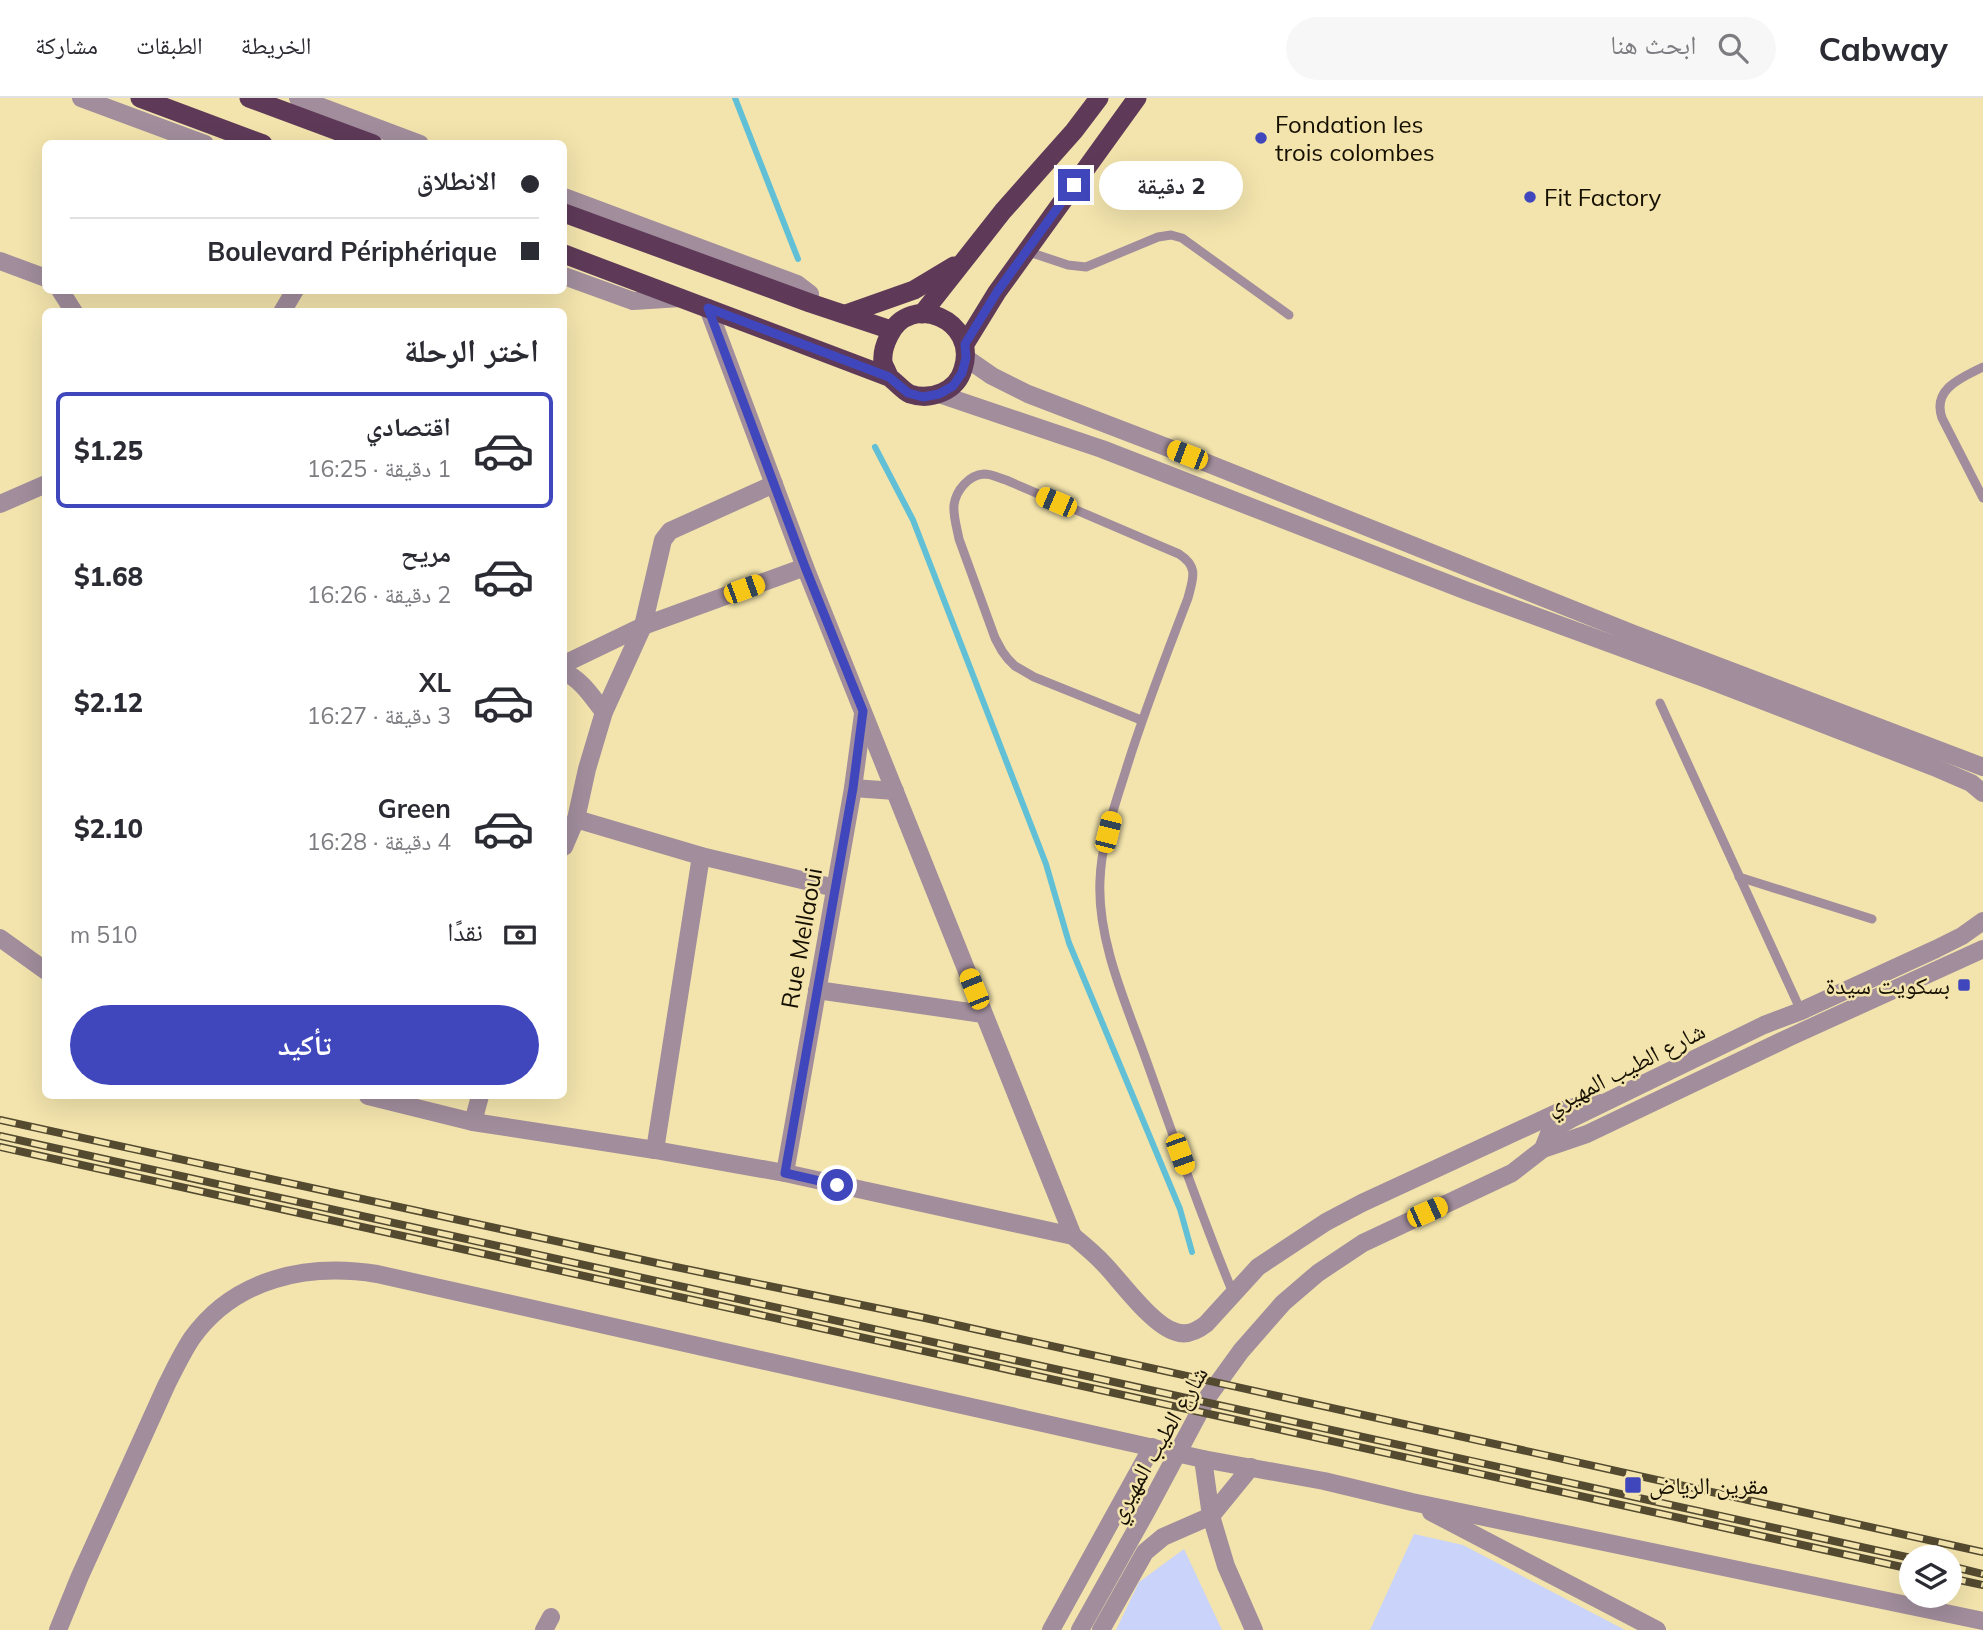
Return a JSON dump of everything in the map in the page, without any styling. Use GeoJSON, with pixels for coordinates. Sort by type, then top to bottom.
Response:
{"type":"FeatureCollection","features":[{"type":"Feature","properties":{"kind":"highway"},"geometry":{"type":"LineString","coordinates":[[140,98],[252,140]]}},
{"type":"Feature","properties":{"kind":"highway"},"geometry":{"type":"LineString","coordinates":[[249,98],[362,140]]}},
{"type":"Feature","properties":{"kind":"highway"},"geometry":{"type":"LineString","coordinates":[[922,314],[1033,175],[1074,131],[1099,98]]}},
{"type":"Feature","properties":{"kind":"highway"},"geometry":{"type":"LineString","coordinates":[[567,255],[889,377],[908,393],[923,397],[939,394],[953,386],[962,373],[966,351],[997,292],[1137,98]]}},
{"type":"Feature","properties":{"kind":"highway"},"geometry":{"type":"LineString","coordinates":[[567,214],[891,330]]}},
{"type":"Feature","properties":{"kind":"highway"},"geometry":{"type":"LineString","coordinates":[[846,314],[914,290],[966,258]]}},
{"type":"Feature","properties":{"kind":"highway"},"geometry":{"type":"LineString","coordinates":[[889,377],[883,361],[884,345],[891,330],[900,321],[911,316],[936,315],[949,321],[959,332],[966,351]]}},
{"type":"Feature","properties":{"kind":"street"},"geometry":{"type":"LineString","coordinates":[[81,98],[194,140]]}},
{"type":"Feature","properties":{"kind":"street"},"geometry":{"type":"LineString","coordinates":[[298,98],[409,140]]}},
{"type":"Feature","properties":{"kind":"street"},"geometry":{"type":"LineString","coordinates":[[567,198],[797,284],[810,294],[810,303]]}},
{"type":"Feature","properties":{"kind":"street"},"geometry":{"type":"LineString","coordinates":[[0,261],[42,277]]}},
{"type":"Feature","properties":{"kind":"street"},"geometry":{"type":"LineString","coordinates":[[567,277],[634,301],[681,298]]}},
{"type":"Feature","properties":{"kind":"street"},"geometry":{"type":"LineString","coordinates":[[708,308],[805,567],[1073,1236]]}},
{"type":"Feature","properties":{"kind":"street"},"geometry":{"type":"LineString","coordinates":[[966,351],[992,376],[1019,391],[1200,460],[1634,634],[1983,767]]}},
{"type":"Feature","properties":{"kind":"street"},"geometry":{"type":"LineString","coordinates":[[939,394],[1102,449],[1467,591],[1716,683],[1934,767],[1971,783],[1983,793]]}},
{"type":"Feature","properties":{"kind":"street"},"geometry":{"type":"LineString","coordinates":[[567,840],[576,818],[604,712],[643,626],[663,540],[670,531],[774,484]]}},
{"type":"Feature","properties":{"kind":"street"},"geometry":{"type":"LineString","coordinates":[[0,504],[42,486]]}},
{"type":"Feature","properties":{"kind":"street"},"geometry":{"type":"LineString","coordinates":[[567,663],[643,626],[805,567]]}},
{"type":"Feature","properties":{"kind":"street"},"geometry":{"type":"LineString","coordinates":[[567,673],[584,686],[604,712]]}},
{"type":"Feature","properties":{"kind":"street","name":"Rue Mellaoui"},"geometry":{"type":"LineString","coordinates":[[785,1173],[853,788],[863,711]]}},
{"type":"Feature","properties":{"kind":"street"},"geometry":{"type":"LineString","coordinates":[[853,788],[895,791]]}},
{"type":"Feature","properties":{"kind":"street"},"geometry":{"type":"LineString","coordinates":[[576,818],[701,856],[835,888]]}},
{"type":"Feature","properties":{"kind":"street"},"geometry":{"type":"LineString","coordinates":[[654,1150],[701,856]]}},
{"type":"Feature","properties":{"kind":"street","name":"شارع الطيب المهيري"},"geometry":{"type":"LineString","coordinates":[[1543,1149],[1550,1131],[1764,1025],[1945,945],[1983,920]]}},
{"type":"Feature","properties":{"kind":"street"},"geometry":{"type":"LineString","coordinates":[[0,937],[42,968]]}},
{"type":"Feature","properties":{"kind":"street","name":"شارع الطيب المهيري"},"geometry":{"type":"LineString","coordinates":[[1080,1630],[1207,1398],[1241,1351],[1283,1303],[1318,1273],[1363,1243],[1512,1173],[1543,1149],[1587,1134],[1983,949]]}},
{"type":"Feature","properties":{"kind":"street"},"geometry":{"type":"LineString","coordinates":[[817,990],[984,1014]]}},
{"type":"Feature","properties":{"kind":"street"},"geometry":{"type":"LineString","coordinates":[[380,1099],[473,1122],[785,1173],[1073,1236],[1097,1256],[1155,1319],[1175,1332],[1185,1334],[1196,1332],[1206,1324],[1258,1268],[1326,1222],[1560,1111],[1585,1104],[1604,1103]]}},
{"type":"Feature","properties":{"kind":"street"},"geometry":{"type":"LineString","coordinates":[[473,1122],[479,1099]]}},
{"type":"Feature","properties":{"kind":"street"},"geometry":{"type":"LineString","coordinates":[[58,1630],[166,1386],[193,1338],[209,1319],[248,1289],[311,1271],[377,1274],[1152,1447],[1983,1621]]}},
{"type":"Feature","properties":{"kind":"street"},"geometry":{"type":"LineString","coordinates":[[1051,1630],[1152,1447]]}},
{"type":"Feature","properties":{"kind":"street"},"geometry":{"type":"LineString","coordinates":[[1203,1458],[1210,1516],[1226,1566],[1254,1630]]}},
{"type":"Feature","properties":{"kind":"street"},"geometry":{"type":"LineString","coordinates":[[1101,1630],[1140,1560],[1152,1546],[1163,1537],[1210,1516],[1251,1467]]}},
{"type":"Feature","properties":{"kind":"street"},"geometry":{"type":"LineString","coordinates":[[1412,1502],[1657,1630]]}},
{"type":"Feature","properties":{"kind":"lane"},"geometry":{"type":"LineString","coordinates":[[1026,251],[1068,265],[1086,267],[1158,237],[1171,235],[1182,238],[1289,315]]}},
{"type":"Feature","properties":{"kind":"lane"},"geometry":{"type":"LineString","coordinates":[[1983,367],[1948,387],[1941,396],[1940,410],[1983,498]]}},
{"type":"Feature","properties":{"kind":"lane"},"geometry":{"type":"LineString","coordinates":[[1141,720],[1034,677],[1016,666],[1002,651],[955,520],[956,497],[967,481],[977,475],[993,475],[1178,554],[1191,564],[1193,575],[1188,598],[1141,720],[1115,805],[1102,860],[1100,901],[1118,981],[1206,1228],[1233,1294]]}},
{"type":"Feature","properties":{"kind":"lane"},"geometry":{"type":"LineString","coordinates":[[1660,704],[1801,1010]]}},
{"type":"Feature","properties":{"kind":"lane"},"geometry":{"type":"LineString","coordinates":[[1739,877],[1872,919]]}},
{"type":"Feature","properties":{"kind":"shaded area"},"geometry":{"type":"Polygon","coordinates":[[[1414,1534],[1463,1545],[1625,1630],[1370,1630],[1414,1534]]]}},
{"type":"Feature","properties":{"kind":"shaded area"},"geometry":{"type":"Polygon","coordinates":[[[1184,1549],[1222,1630],[1116,1630],[1139,1582],[1184,1549]]]}},
{"type":"Feature","properties":{"kind":"waterway"},"geometry":{"type":"LineString","coordinates":[[735,98],[798,259]]}},
{"type":"Feature","properties":{"kind":"waterway"},"geometry":{"type":"LineString","coordinates":[[875,447],[913,520],[1046,864],[1069,943],[1180,1209],[1192,1252]]}},
{"type":"Feature","properties":{"kind":"railway"},"geometry":{"type":"LineString","coordinates":[[0,1120],[666,1265],[925,1318],[1983,1552]]}},
{"type":"Feature","properties":{"kind":"railway"},"geometry":{"type":"LineString","coordinates":[[0,1136],[1899,1555]]}},
{"type":"Feature","properties":{"kind":"railway"},"geometry":{"type":"LineString","coordinates":[[0,1147],[1899,1566]]}},
{"type":"Feature","properties":{"kind":"railway"},"geometry":{"type":"LineString","coordinates":[[1962,1569],[1983,1574]]}},
{"type":"Feature","properties":{"kind":"railway"},"geometry":{"type":"LineString","coordinates":[[1962,1581],[1983,1585]]}},
{"type":"Feature","properties":{"kind":"place","name":"Fondation les trois colombes"},"geometry":{"type":"Point","coordinates":[1261,138]}},
{"type":"Feature","properties":{"kind":"place","name":"Fit Factory"},"geometry":{"type":"Point","coordinates":[1530,197]}},
{"type":"Feature","properties":{"kind":"place","name":"بسكويت سيدة"},"geometry":{"type":"Point","coordinates":[1964,985]}},
{"type":"Feature","properties":{"kind":"place","name":"مقرين الرياض"},"geometry":{"type":"Point","coordinates":[1633,1485]}},
{"type":"Feature","properties":{"kind":"route"},"geometry":{"type":"LineString","coordinates":[[837,1185],[785,1173],[853,788],[863,711],[805,567],[708,308],[889,377],[908,393],[923,397],[939,394],[953,386],[962,373],[966,358],[965,344],[997,292],[1074,185]]}}]}
